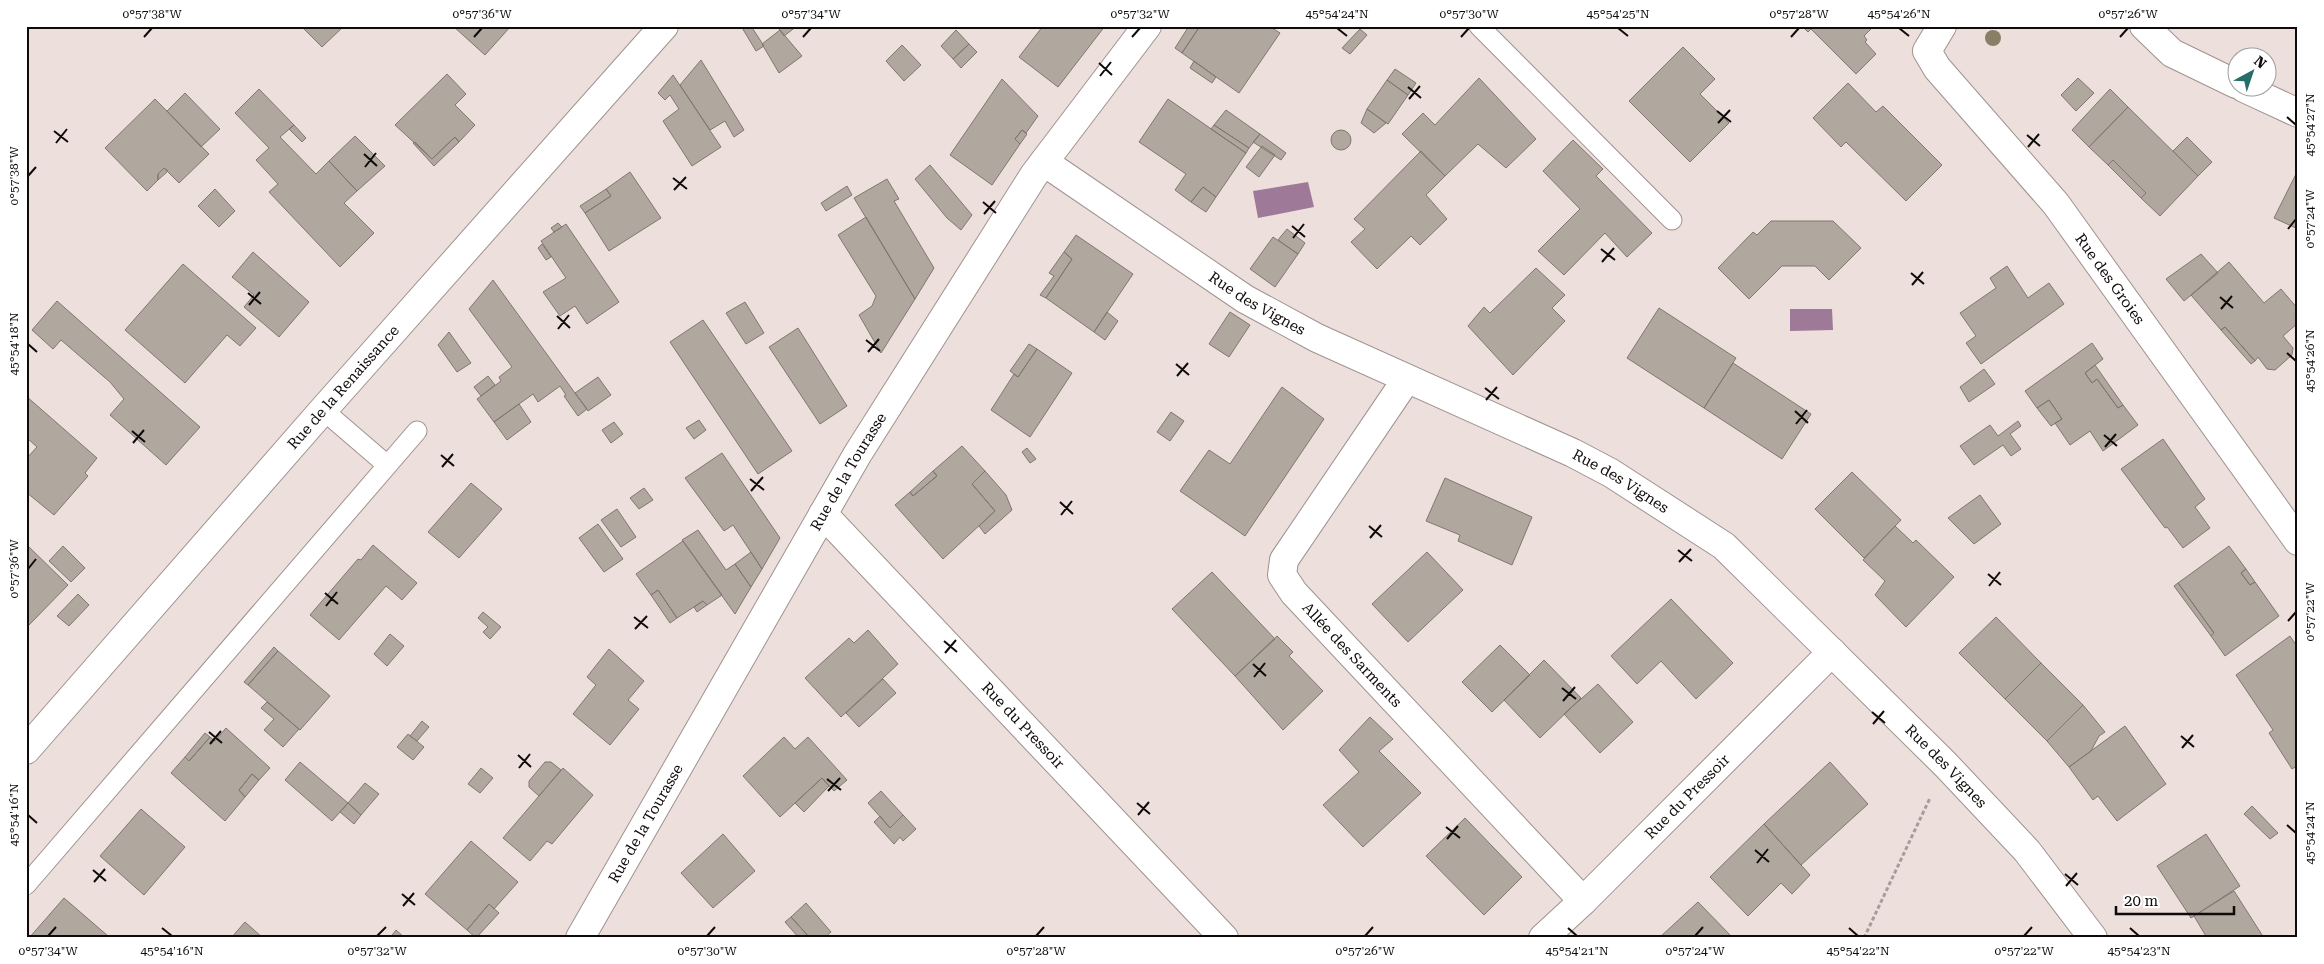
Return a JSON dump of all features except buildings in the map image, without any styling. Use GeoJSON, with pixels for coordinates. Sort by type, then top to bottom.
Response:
{"type":"FeatureCollection","features":[{"type":"Feature","properties":{"kind":"street","name":"Rue de la Renaissance"},"geometry":{"type":"LineString","coordinates":[[26,750],[323,410],[664,26]]}},
{"type":"Feature","properties":{"kind":"street","name":"Rue de la Tourasse"},"geometry":{"type":"LineString","coordinates":[[580,938],[857,455],[1044,162],[1147,26]]}},
{"type":"Feature","properties":{"kind":"street","name":"Rue des Groies"},"geometry":{"type":"LineString","coordinates":[[1942,26],[1927,51],[1938,68],[2056,204],[2298,540]]}},
{"type":"Feature","properties":{"kind":"street"},"geometry":{"type":"LineString","coordinates":[[2144,26],[2172,53],[2226,79]]}},
{"type":"Feature","properties":{"kind":"street"},"geometry":{"type":"LineString","coordinates":[[2266,98],[2298,113]]}},
{"type":"Feature","properties":{"kind":"street","name":"Rue des Vignes"},"geometry":{"type":"LineString","coordinates":[[1044,162],[1245,299],[1317,338],[1611,473],[1724,546],[1946,764],[2027,850],[2093,938]]}},
{"type":"Feature","properties":{"kind":"street","name":"Allée des Sarments"},"geometry":{"type":"LineString","coordinates":[[1406,380],[1284,560],[1282,575],[1294,593],[1583,901]]}},
{"type":"Feature","properties":{"kind":"street","name":"Rue du Pressoir"},"geometry":{"type":"LineString","coordinates":[[823,514],[1224,938]]}},
{"type":"Feature","properties":{"kind":"street","name":"Rue du Pressoir"},"geometry":{"type":"LineString","coordinates":[[1542,938],[1583,901],[1832,652]]}},
{"type":"Feature","properties":{"kind":"lane"},"geometry":{"type":"LineString","coordinates":[[1479,26],[1672,220]]}},
{"type":"Feature","properties":{"kind":"lane"},"geometry":{"type":"LineString","coordinates":[[323,410],[387,465]]}},
{"type":"Feature","properties":{"kind":"lane"},"geometry":{"type":"LineString","coordinates":[[26,885],[416,431]]}},
{"type":"Feature","properties":{"kind":"path"},"geometry":{"type":"LineString","coordinates":[[1864,938],[1946,764]]}},
{"type":"Feature","properties":{"kind":"shaded area"},"geometry":{"type":"Polygon","coordinates":[[[1308,182],[1314,207],[1258,218],[1253,191],[1308,182]]]}},
{"type":"Feature","properties":{"kind":"shaded area"},"geometry":{"type":"Polygon","coordinates":[[[1790,309],[1832,309],[1833,330],[1790,331],[1790,309]]]}}]}
